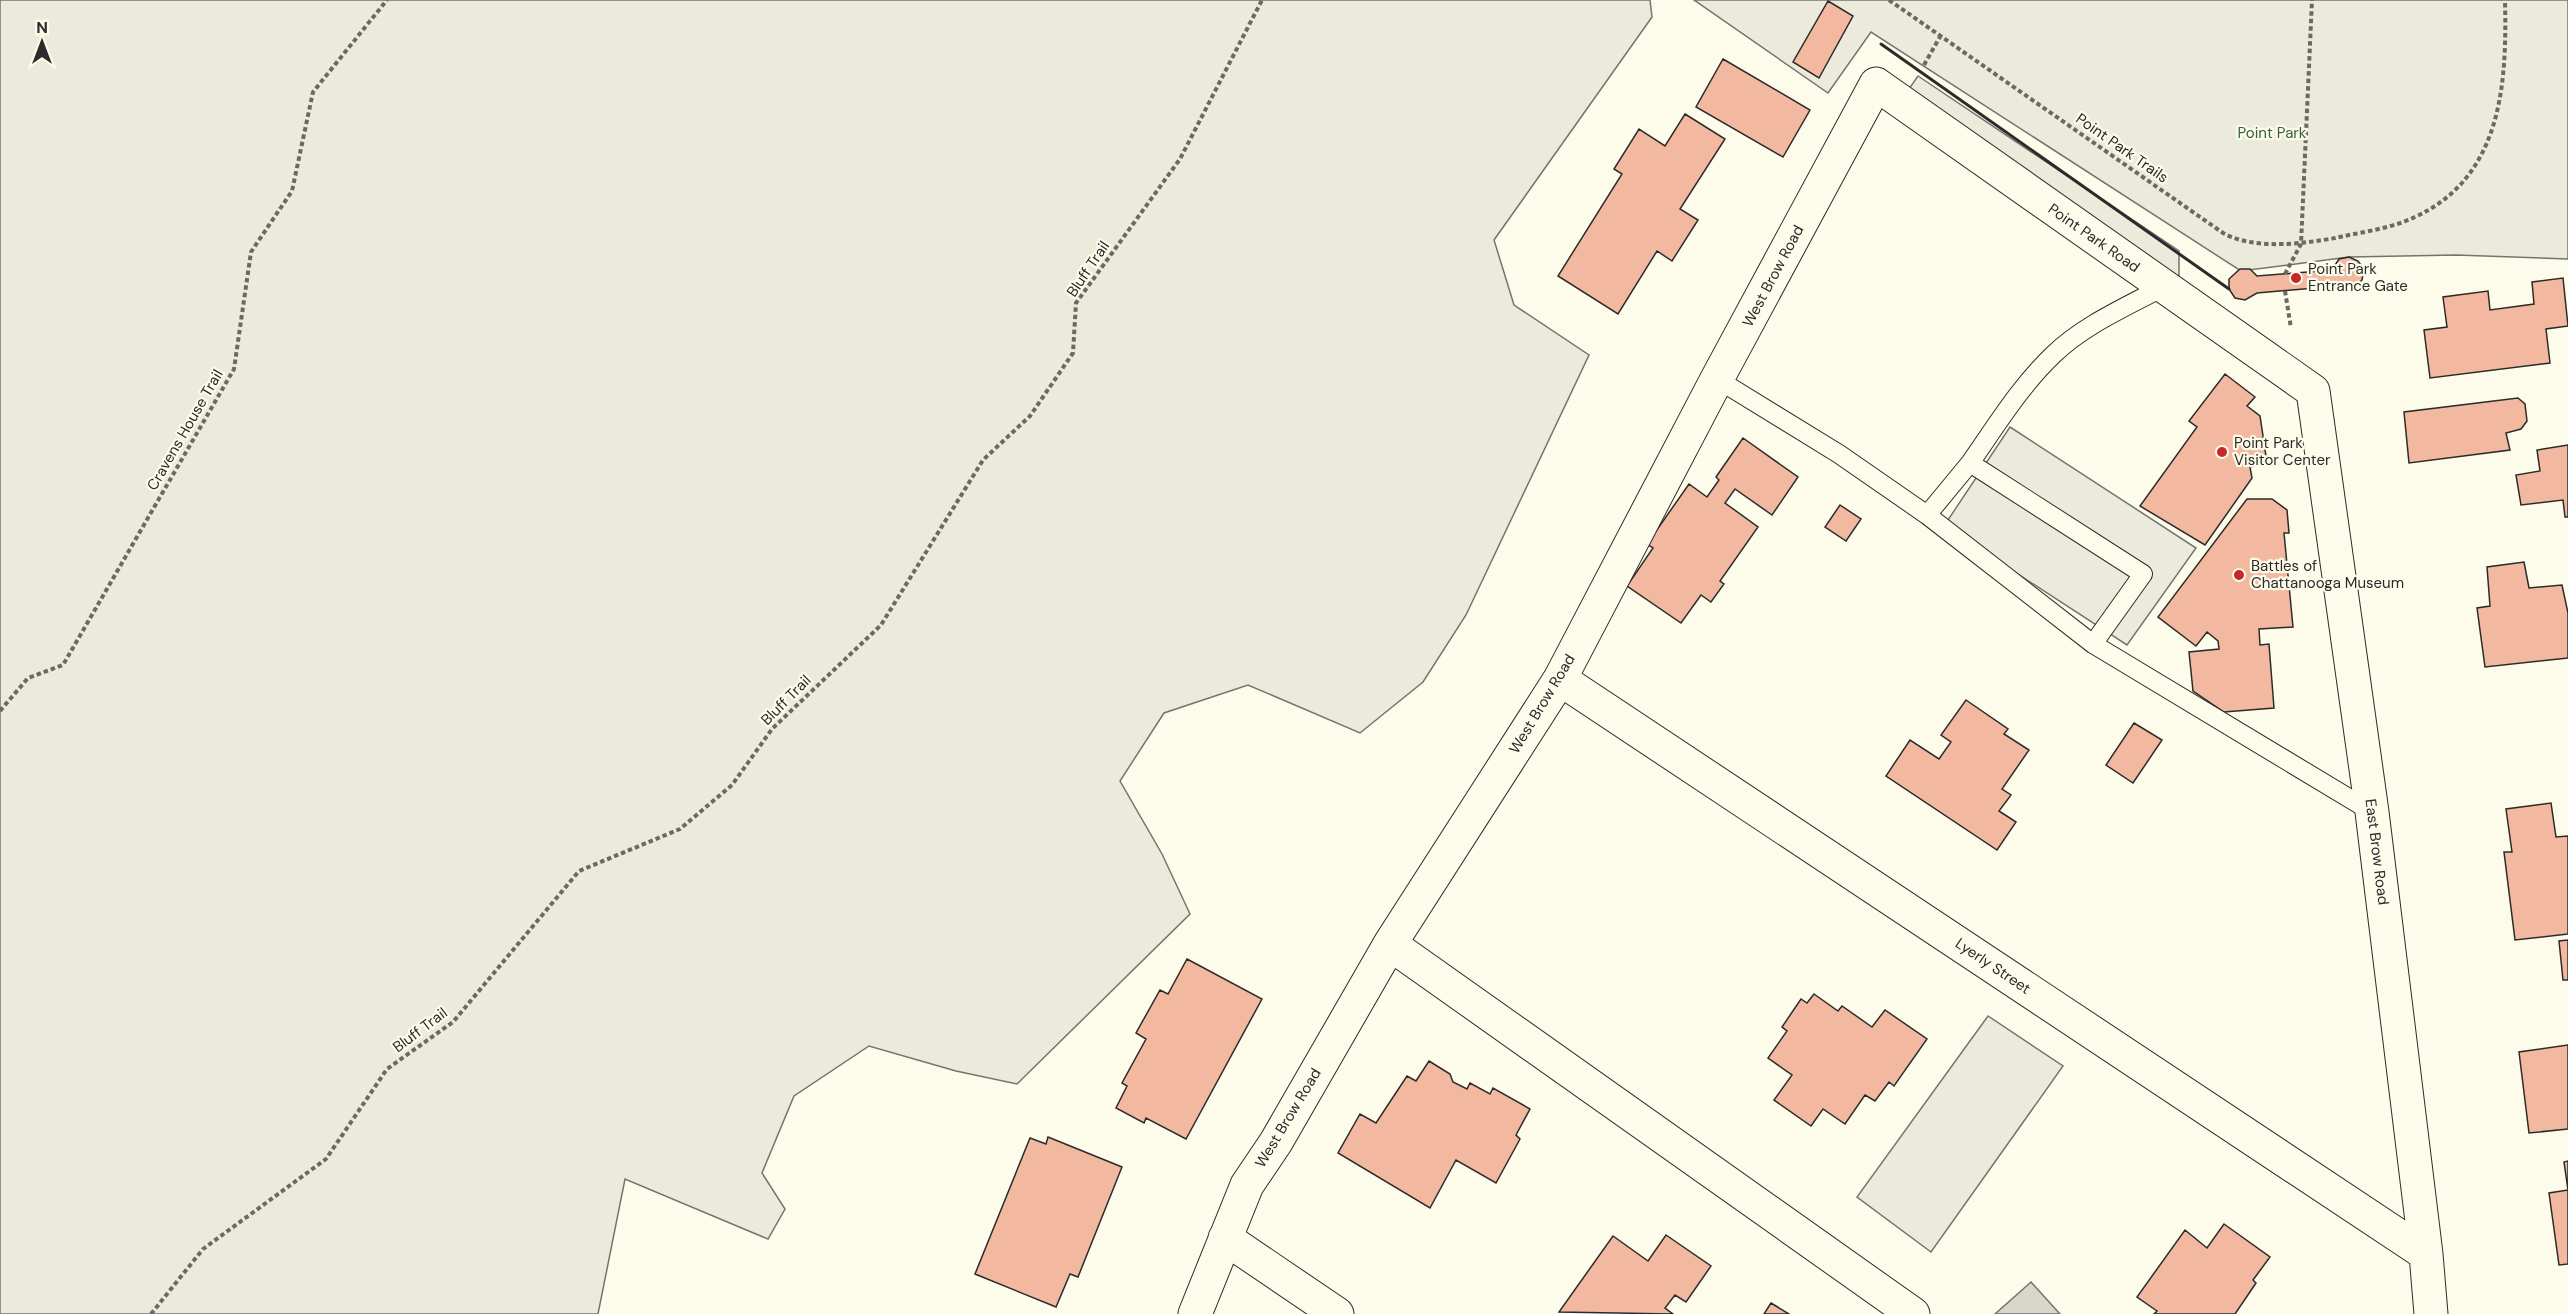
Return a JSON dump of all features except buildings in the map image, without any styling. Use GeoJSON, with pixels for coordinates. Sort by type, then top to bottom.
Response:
{"type":"FeatureCollection","features":[{"type":"Feature","properties":{"kind":"street","name":"Point Park Road"},"geometry":{"type":"LineString","coordinates":[[1876,84],[2313,391]]}},
{"type":"Feature","properties":{"kind":"street","name":"West Brow Road"},"geometry":{"type":"LineString","coordinates":[[1195,1314],[1247,1185],[1276,1142],[1390,944],[1560,679],[1717,379],[1876,84]]}},
{"type":"Feature","properties":{"kind":"street","name":"East Brow Road"},"geometry":{"type":"LineString","coordinates":[[2313,391],[2372,812],[2427,1254],[2432,1314]]}},
{"type":"Feature","properties":{"kind":"street","name":"Lyerly Street"},"geometry":{"type":"LineString","coordinates":[[1560,679],[2427,1254]]}},
{"type":"Feature","properties":{"kind":"street"},"geometry":{"type":"LineString","coordinates":[[1390,944],[1913,1314]]}},
{"type":"Feature","properties":{"kind":"street"},"geometry":{"type":"LineString","coordinates":[[1225,1238],[1337,1314]]}},
{"type":"Feature","properties":{"kind":"lane"},"geometry":{"type":"LineString","coordinates":[[1927,515],[1970,463],[2023,388],[2054,353],[2094,324],[2163,287]]}},
{"type":"Feature","properties":{"kind":"lane"},"geometry":{"type":"LineString","coordinates":[[1717,379],[1839,454],[1927,515],[2093,644],[2372,812]]}},
{"type":"Feature","properties":{"kind":"lane"},"geometry":{"type":"LineString","coordinates":[[1970,463],[2143,574],[2093,644]]}},
{"type":"Feature","properties":{"kind":"path","name":"Cravens House Trail"},"geometry":{"type":"LineString","coordinates":[[0,711],[28,678],[63,665],[234,369],[251,252],[292,191],[313,92],[387,0]]}},
{"type":"Feature","properties":{"kind":"path","name":"Bluff Trail"},"geometry":{"type":"LineString","coordinates":[[151,1314],[203,1249],[326,1159],[387,1069],[453,1022],[579,872],[680,829],[732,785],[772,729],[881,625],[983,460],[1030,416],[1073,353],[1076,303],[1180,159],[1262,0]]}},
{"type":"Feature","properties":{"kind":"path","name":"Point Park Trails"},"geometry":{"type":"LineString","coordinates":[[1888,0],[2223,233],[2237,241],[2301,244],[2378,229],[2414,218],[2448,198],[2467,176],[2488,142],[2500,106],[2506,50],[2505,0]]}},
{"type":"Feature","properties":{"kind":"path"},"geometry":{"type":"LineString","coordinates":[[2285,274],[2301,244],[2312,1]]}},
{"type":"Feature","properties":{"kind":"path"},"geometry":{"type":"LineString","coordinates":[[1924,65],[1941,35]]}},
{"type":"Feature","properties":{"kind":"green space"},"geometry":{"type":"Polygon","coordinates":[[[0,0],[1650,0],[1652,17],[1494,240],[1514,305],[1589,355],[1466,615],[1423,682],[1360,733],[1248,685],[1164,713],[1120,781],[1162,854],[1190,914],[1017,1084],[956,1071],[869,1046],[794,1096],[762,1173],[785,1209],[768,1239],[625,1179],[598,1314],[0,1314],[0,0]]]}},
{"type":"Feature","properties":{"kind":"green space","name":"Point Park"},"geometry":{"type":"Polygon","coordinates":[[[1694,0],[2568,0],[2568,259],[2456,255],[2349,257],[2241,271],[1871,32],[1828,93],[1694,0]]]}},
{"type":"Feature","properties":{"kind":"green space"},"geometry":{"type":"Polygon","coordinates":[[[1988,1016],[2063,1066],[1931,1252],[1857,1197],[1988,1016]]]}},
{"type":"Feature","properties":{"kind":"shaded area"},"geometry":{"type":"Polygon","coordinates":[[[1918,76],[2179,251],[2179,282],[1904,96],[1918,76]]]}},
{"type":"Feature","properties":{"kind":"shaded area"},"geometry":{"type":"Polygon","coordinates":[[[2010,427],[2196,548],[2127,645],[1944,526],[2010,427]]]}},
{"type":"Feature","properties":{"kind":"shaded area"},"geometry":{"type":"Polygon","coordinates":[[[2031,1282],[2060,1314],[1995,1314],[2031,1282]]]}},
{"type":"Feature","properties":{"kind":"wall"},"geometry":{"type":"LineString","coordinates":[[1881,44],[2229,289]]}},
{"type":"Feature","properties":{"kind":"place","name":"Point Park Entrance Gate"},"geometry":{"type":"Point","coordinates":[2296,278]}},
{"type":"Feature","properties":{"kind":"place","name":"Point Park Visitor Center"},"geometry":{"type":"Point","coordinates":[2222,452]}},
{"type":"Feature","properties":{"kind":"place","name":"Battles of Chattanooga Museum"},"geometry":{"type":"Point","coordinates":[2239,575]}}]}
